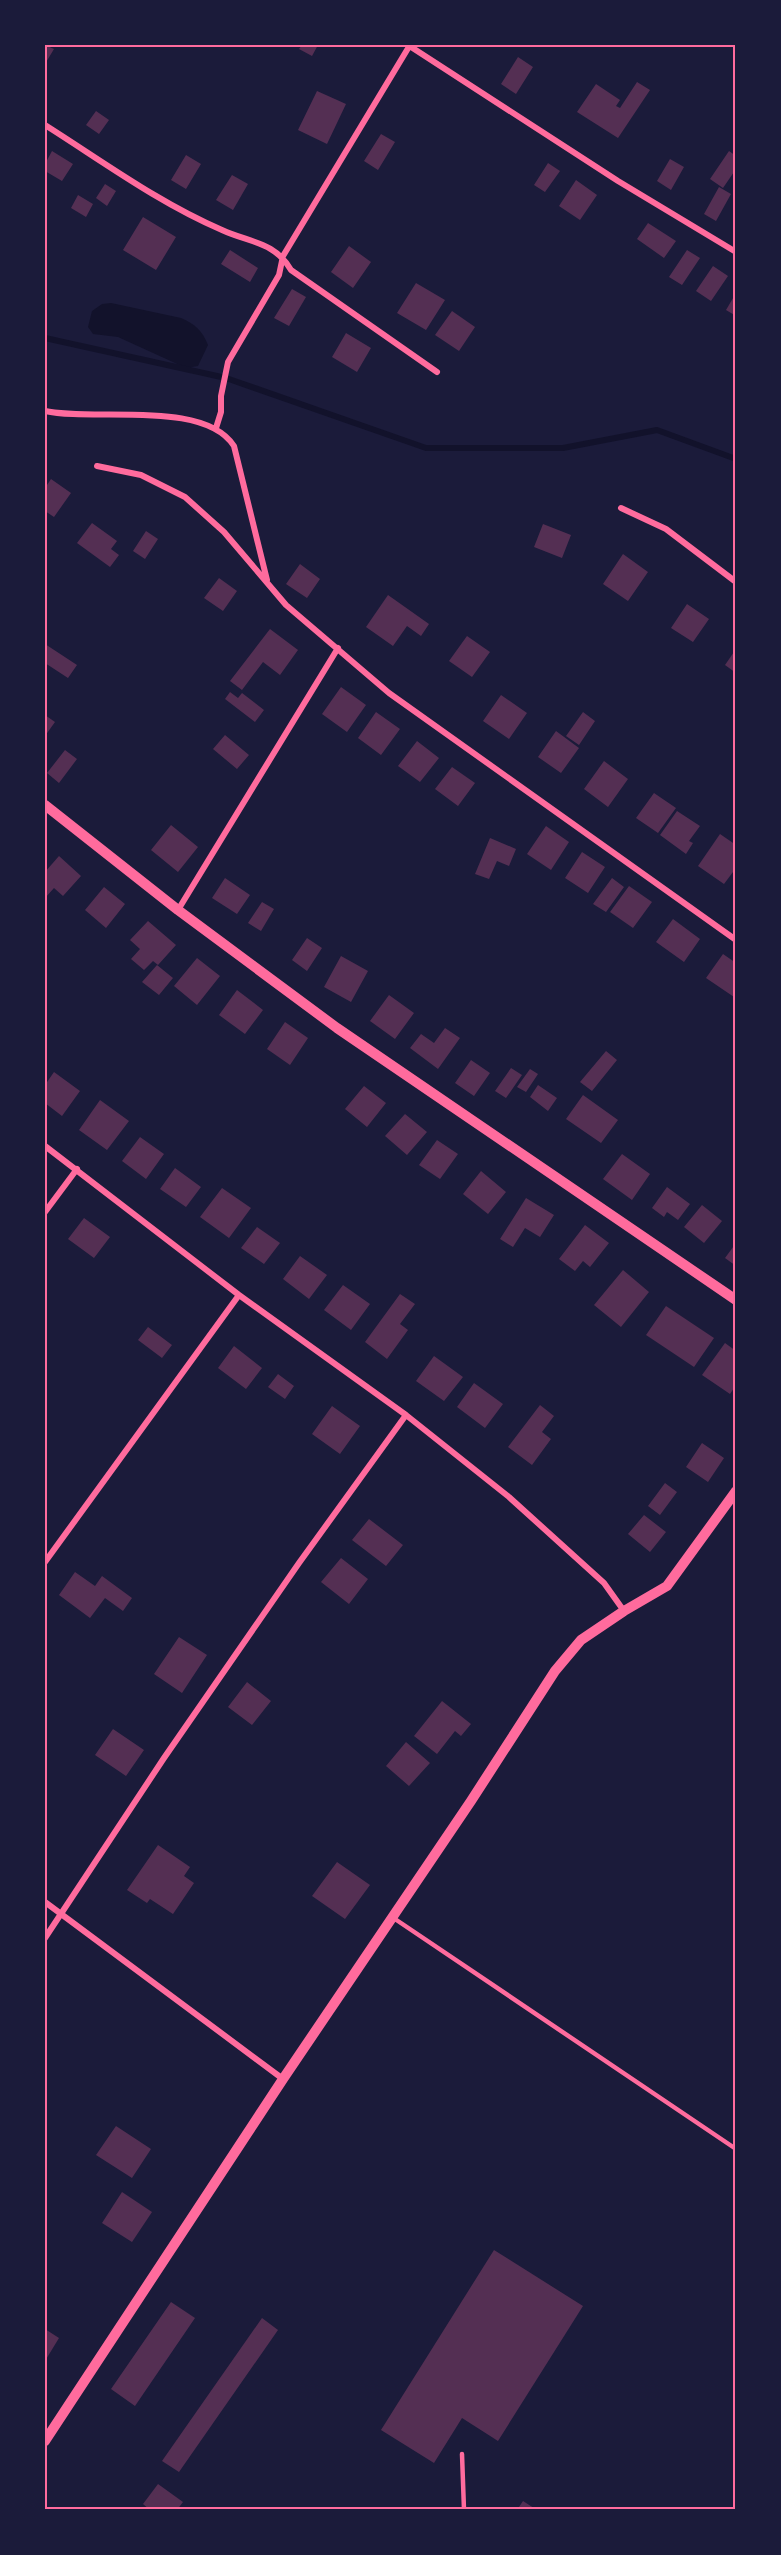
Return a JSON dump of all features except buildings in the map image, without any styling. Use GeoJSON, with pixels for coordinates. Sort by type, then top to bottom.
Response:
{"type":"FeatureCollection","features":[{"type":"Feature","properties":{"kind":"street"},"geometry":{"type":"LineString","coordinates":[[216,428],[228,362],[279,275],[283,255],[409,45],[618,181],[736,252]]}},
{"type":"Feature","properties":{"kind":"street"},"geometry":{"type":"LineString","coordinates":[[45,124],[174,207],[222,231],[273,248],[283,255],[291,270],[437,372]]}},
{"type":"Feature","properties":{"kind":"street"},"geometry":{"type":"LineString","coordinates":[[45,411],[59,414],[134,413],[201,423],[227,435],[234,446],[268,584]]}},
{"type":"Feature","properties":{"kind":"street"},"geometry":{"type":"LineString","coordinates":[[97,466],[141,475],[185,498],[224,532],[286,605],[389,693],[736,940]]}},
{"type":"Feature","properties":{"kind":"street"},"geometry":{"type":"LineString","coordinates":[[621,508],[666,529],[736,582]]}},
{"type":"Feature","properties":{"kind":"street"},"geometry":{"type":"LineString","coordinates":[[178,910],[338,648]]}},
{"type":"Feature","properties":{"kind":"street"},"geometry":{"type":"LineString","coordinates":[[45,805],[178,910],[337,1028],[736,1300]]}},
{"type":"Feature","properties":{"kind":"street"},"geometry":{"type":"LineString","coordinates":[[45,1146],[239,1295],[406,1415],[509,1497],[604,1583],[624,1611]]}},
{"type":"Feature","properties":{"kind":"street"},"geometry":{"type":"LineString","coordinates":[[45,1212],[77,1169]]}},
{"type":"Feature","properties":{"kind":"street"},"geometry":{"type":"LineString","coordinates":[[45,1562],[239,1295]]}},
{"type":"Feature","properties":{"kind":"street"},"geometry":{"type":"LineString","coordinates":[[45,1938],[164,1758],[299,1563],[406,1415]]}},
{"type":"Feature","properties":{"kind":"street"},"geometry":{"type":"LineString","coordinates":[[45,2440],[283,2079],[471,1801],[555,1671],[581,1641],[624,1611],[667,1586],[736,1491]]}},
{"type":"Feature","properties":{"kind":"street"},"geometry":{"type":"LineString","coordinates":[[45,1902],[283,2079]]}},
{"type":"Feature","properties":{"kind":"lane"},"geometry":{"type":"LineString","coordinates":[[392,1917],[736,2148]]}},
{"type":"Feature","properties":{"kind":"lane"},"geometry":{"type":"LineString","coordinates":[[462,2454],[464,2510]]}},
{"type":"Feature","properties":{"kind":"shaded area"},"geometry":{"type":"Polygon","coordinates":[[[111,303],[181,318],[194,325],[201,331],[208,345],[198,366],[186,368],[118,337],[93,334],[88,327],[92,311],[102,304],[111,303]]]}},
{"type":"Feature","properties":{"kind":"waterway"},"geometry":{"type":"LineString","coordinates":[[45,338],[226,378],[426,448],[563,448],[657,430],[736,459]]}}]}
